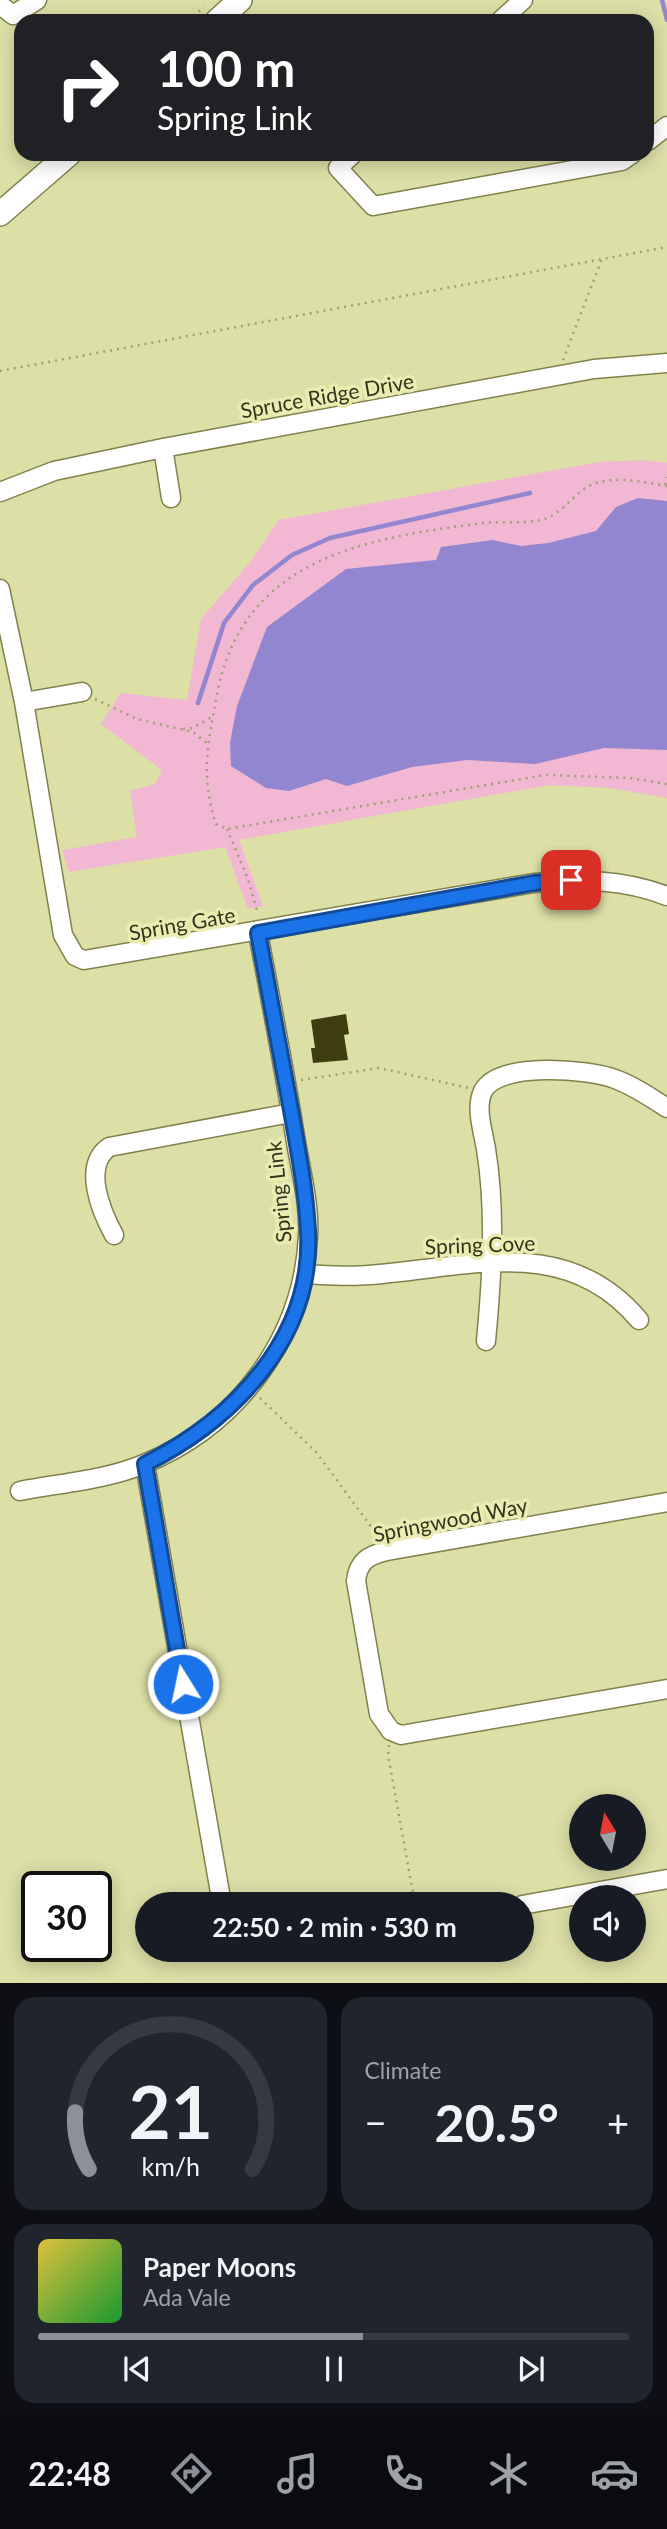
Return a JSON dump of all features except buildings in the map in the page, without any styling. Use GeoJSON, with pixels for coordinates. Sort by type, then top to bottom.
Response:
{"type":"FeatureCollection","features":[{"type":"Feature","properties":{"kind":"main road"},"geometry":{"type":"LineString","coordinates":[[225,14],[240,0]]}},
{"type":"Feature","properties":{"kind":"main road"},"geometry":{"type":"LineString","coordinates":[[0,214],[61,161]]}},
{"type":"Feature","properties":{"kind":"street"},"geometry":{"type":"LineString","coordinates":[[15,14],[37,0]]}},
{"type":"Feature","properties":{"kind":"street"},"geometry":{"type":"LineString","coordinates":[[508,14],[523,0]]}},
{"type":"Feature","properties":{"kind":"street"},"geometry":{"type":"LineString","coordinates":[[0,5],[14,14]]}},
{"type":"Feature","properties":{"kind":"street"},"geometry":{"type":"LineString","coordinates":[[346,161],[338,168],[373,206],[622,161]]}},
{"type":"Feature","properties":{"kind":"street","name":"Spruce Ridge Drive"},"geometry":{"type":"LineString","coordinates":[[0,492],[54,471],[163,448],[557,375],[627,364],[667,363]]}},
{"type":"Feature","properties":{"kind":"street"},"geometry":{"type":"LineString","coordinates":[[163,448],[171,498]]}},
{"type":"Feature","properties":{"kind":"street","name":"Spring Gate"},"geometry":{"type":"LineString","coordinates":[[0,589],[24,702],[63,935],[75,956],[95,961],[534,883],[603,880],[641,886],[667,896]]}},
{"type":"Feature","properties":{"kind":"street"},"geometry":{"type":"LineString","coordinates":[[24,702],[82,692]]}},
{"type":"Feature","properties":{"kind":"street","name":"Spring Link"},"geometry":{"type":"LineString","coordinates":[[20,1491],[119,1473],[177,1448],[205,1429],[250,1388],[284,1335],[304,1274],[308,1233],[291,1112],[258,933]]}},
{"type":"Feature","properties":{"kind":"street"},"geometry":{"type":"LineString","coordinates":[[486,1341],[491,1206],[480,1116],[482,1092],[498,1076],[564,1070],[614,1079],[667,1108]]}},
{"type":"Feature","properties":{"kind":"street"},"geometry":{"type":"LineString","coordinates":[[114,1235],[101,1208],[95,1174],[101,1152],[109,1147],[291,1112]]}},
{"type":"Feature","properties":{"kind":"street","name":"Spring Cove"},"geometry":{"type":"LineString","coordinates":[[304,1274],[369,1275],[491,1262],[526,1261],[562,1267],[597,1281],[620,1297],[639,1320]]}},
{"type":"Feature","properties":{"kind":"street"},"geometry":{"type":"LineString","coordinates":[[145,1464],[220,1892]]}},
{"type":"Feature","properties":{"kind":"street","name":"Springwood Way"},"geometry":{"type":"LineString","coordinates":[[391,1731],[379,1714],[356,1580],[362,1562],[371,1555],[387,1551],[667,1502]]}},
{"type":"Feature","properties":{"kind":"street"},"geometry":{"type":"LineString","coordinates":[[391,1731],[412,1735],[667,1689]]}},
{"type":"Feature","properties":{"kind":"street"},"geometry":{"type":"LineString","coordinates":[[534,1903],[667,1879]]}},
{"type":"Feature","properties":{"kind":"path"},"geometry":{"type":"LineString","coordinates":[[196,14],[211,0]]}},
{"type":"Feature","properties":{"kind":"path"},"geometry":{"type":"LineString","coordinates":[[0,371],[667,247]]}},
{"type":"Feature","properties":{"kind":"path"},"geometry":{"type":"LineString","coordinates":[[557,375],[602,259]]}},
{"type":"Feature","properties":{"kind":"path"},"geometry":{"type":"LineString","coordinates":[[667,477],[666,486],[602,482],[584,489],[544,519],[466,525],[393,538],[349,549],[311,564],[275,588],[236,635],[222,669],[205,766],[209,800],[216,824],[227,829],[545,775],[630,778],[667,784]]}},
{"type":"Feature","properties":{"kind":"path"},"geometry":{"type":"LineString","coordinates":[[82,692],[136,719],[193,732],[208,744]]}},
{"type":"Feature","properties":{"kind":"path"},"geometry":{"type":"LineString","coordinates":[[180,729],[192,728],[213,716]]}},
{"type":"Feature","properties":{"kind":"path"},"geometry":{"type":"LineString","coordinates":[[227,829],[254,897],[258,933]]}},
{"type":"Feature","properties":{"kind":"path"},"geometry":{"type":"LineString","coordinates":[[286,1083],[379,1068],[482,1092]]}},
{"type":"Feature","properties":{"kind":"path"},"geometry":{"type":"LineString","coordinates":[[250,1388],[316,1451],[387,1551]]}},
{"type":"Feature","properties":{"kind":"path"},"geometry":{"type":"LineString","coordinates":[[391,1731],[388,1755],[413,1892]]}},
{"type":"Feature","properties":{"kind":"shaded area"},"geometry":{"type":"Polygon","coordinates":[[[645,460],[667,463],[667,798],[609,788],[550,785],[239,840],[263,906],[248,909],[225,847],[69,872],[62,850],[137,837],[130,791],[155,784],[162,770],[101,724],[121,693],[187,700],[201,619],[251,561],[279,520],[599,462],[645,460]]]}},
{"type":"Feature","properties":{"kind":"shaded area"},"geometry":{"type":"Polygon","coordinates":[[[638,498],[667,501],[667,750],[604,748],[535,764],[467,760],[412,767],[347,786],[326,779],[289,791],[266,788],[231,766],[230,743],[237,706],[267,627],[346,569],[436,560],[441,547],[493,540],[521,546],[548,543],[596,531],[616,507],[638,498]]]}},
{"type":"Feature","properties":{"kind":"waterway"},"geometry":{"type":"LineString","coordinates":[[662,0],[667,20]]}},
{"type":"Feature","properties":{"kind":"waterway"},"geometry":{"type":"LineString","coordinates":[[198,703],[224,623],[253,585],[292,555],[330,538],[530,493]]}},
{"type":"Feature","properties":{"kind":"route"},"geometry":{"type":"LineString","coordinates":[[183,1684],[145,1464],[177,1448],[205,1429],[229,1410],[250,1388],[268,1364],[284,1335],[304,1274],[308,1233],[300,1167],[258,933],[534,883],[571,880]]}}]}
